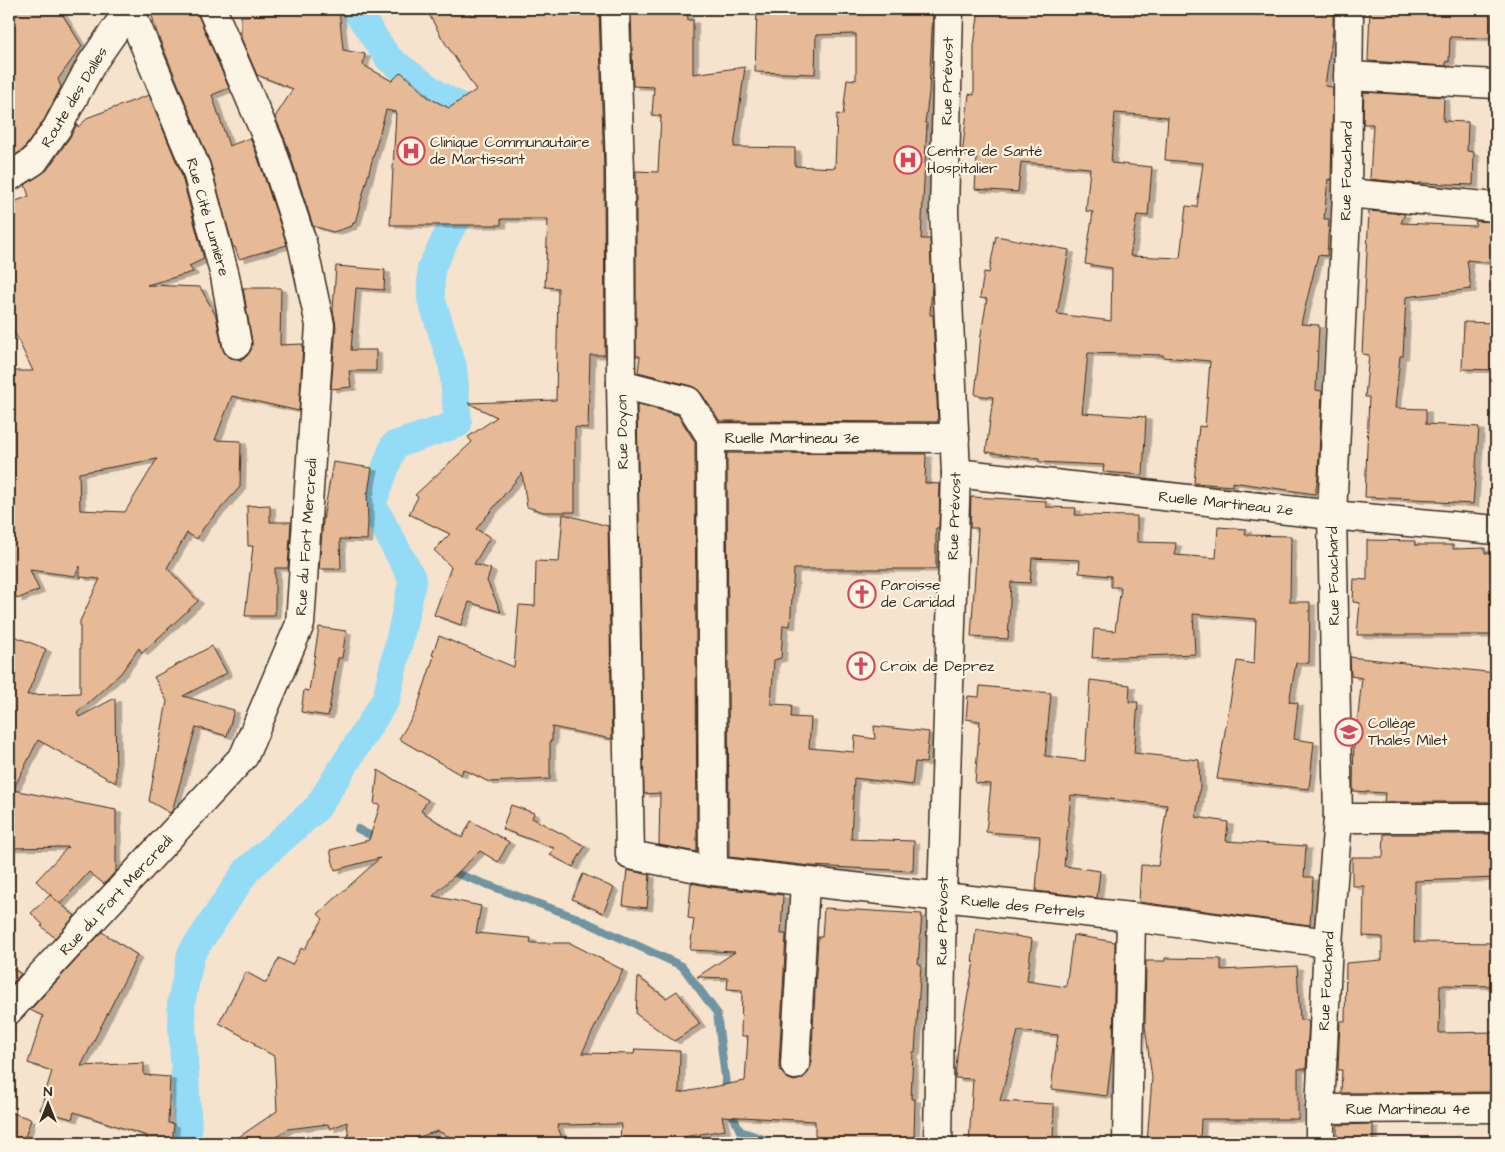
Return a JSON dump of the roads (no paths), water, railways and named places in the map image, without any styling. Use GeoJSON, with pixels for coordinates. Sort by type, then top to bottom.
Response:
{"type":"FeatureCollection","features":[{"type":"Feature","properties":{"kind":"street","name":"Route des Dalles"},"geometry":{"type":"LineString","coordinates":[[9,177],[34,161],[57,128],[92,63],[131,9]]}},
{"type":"Feature","properties":{"kind":"street","name":"Rue Cité Lumière"},"geometry":{"type":"LineString","coordinates":[[131,9],[196,168],[225,276],[236,344]]}},
{"type":"Feature","properties":{"kind":"street","name":"Rue du Fort Mercredi"},"geometry":{"type":"LineString","coordinates":[[9,1010],[244,756],[300,624],[320,325],[302,242],[271,147],[212,9]]}},
{"type":"Feature","properties":{"kind":"street","name":"Rue Doyon"},"geometry":{"type":"LineString","coordinates":[[616,9],[630,855]]}},
{"type":"Feature","properties":{"kind":"street","name":"Rue Prévost"},"geometry":{"type":"LineString","coordinates":[[938,1143],[942,898],[956,473],[944,212],[949,9]]}},
{"type":"Feature","properties":{"kind":"street","name":"Rue Fouchard"},"geometry":{"type":"LineString","coordinates":[[1320,1143],[1328,943],[1338,818],[1332,515],[1347,193],[1349,9]]}},
{"type":"Feature","properties":{"kind":"street"},"geometry":{"type":"LineString","coordinates":[[1348,76],[1496,84]]}},
{"type":"Feature","properties":{"kind":"street"},"geometry":{"type":"LineString","coordinates":[[1347,193],[1496,206]]}},
{"type":"Feature","properties":{"kind":"street","name":"Ruelle Martineau 3e"},"geometry":{"type":"LineString","coordinates":[[621,384],[688,401],[711,437],[955,438]]}},
{"type":"Feature","properties":{"kind":"street"},"geometry":{"type":"LineString","coordinates":[[711,437],[713,871]]}},
{"type":"Feature","properties":{"kind":"street","name":"Ruelle Martineau 2e"},"geometry":{"type":"LineString","coordinates":[[956,473],[1332,515],[1496,530]]}},
{"type":"Feature","properties":{"kind":"street"},"geometry":{"type":"LineString","coordinates":[[1338,818],[1496,818]]}},
{"type":"Feature","properties":{"kind":"street","name":"Ruelle des Petrels"},"geometry":{"type":"LineString","coordinates":[[630,855],[713,871],[942,898],[1131,917],[1328,943]]}},
{"type":"Feature","properties":{"kind":"street"},"geometry":{"type":"LineString","coordinates":[[794,1065],[805,882]]}},
{"type":"Feature","properties":{"kind":"street"},"geometry":{"type":"LineString","coordinates":[[1127,1143],[1131,917]]}},
{"type":"Feature","properties":{"kind":"street","name":"Rue Martineau 4e"},"geometry":{"type":"LineString","coordinates":[[1320,1109],[1496,1108]]}},
{"type":"Feature","properties":{"kind":"waterway"},"geometry":{"type":"LineString","coordinates":[[355,9],[389,59],[437,94],[484,120],[484,124]]}},
{"type":"Feature","properties":{"kind":"waterway"},"geometry":{"type":"LineString","coordinates":[[182,1143],[188,1132],[181,1004],[191,954],[247,870],[317,808],[386,699],[413,580],[372,504],[394,445],[458,424],[453,367],[431,298],[431,268],[451,228],[476,195]]}},
{"type":"Feature","properties":{"kind":"waterway"},"geometry":{"type":"LineString","coordinates":[[358,829],[379,840]]}},
{"type":"Feature","properties":{"kind":"waterway"},"geometry":{"type":"LineString","coordinates":[[447,870],[575,917],[682,966],[717,1013],[727,1093]]}},
{"type":"Feature","properties":{"kind":"waterway"},"geometry":{"type":"LineString","coordinates":[[730,1109],[740,1131],[775,1143]]}},
{"type":"Feature","properties":{"kind":"place","name":"Clinique Communautaire de Martissant"},"geometry":{"type":"Point","coordinates":[411,151]}},
{"type":"Feature","properties":{"kind":"place","name":"Centre de Santé Hospitalier"},"geometry":{"type":"Point","coordinates":[908,160]}},
{"type":"Feature","properties":{"kind":"place","name":"Paroisse de Caridad"},"geometry":{"type":"Point","coordinates":[862,594]}},
{"type":"Feature","properties":{"kind":"place","name":"Croix de Deprez"},"geometry":{"type":"Point","coordinates":[861,666]}},
{"type":"Feature","properties":{"kind":"place","name":"Collège Thales Milet"},"geometry":{"type":"Point","coordinates":[1349,732]}}]}
